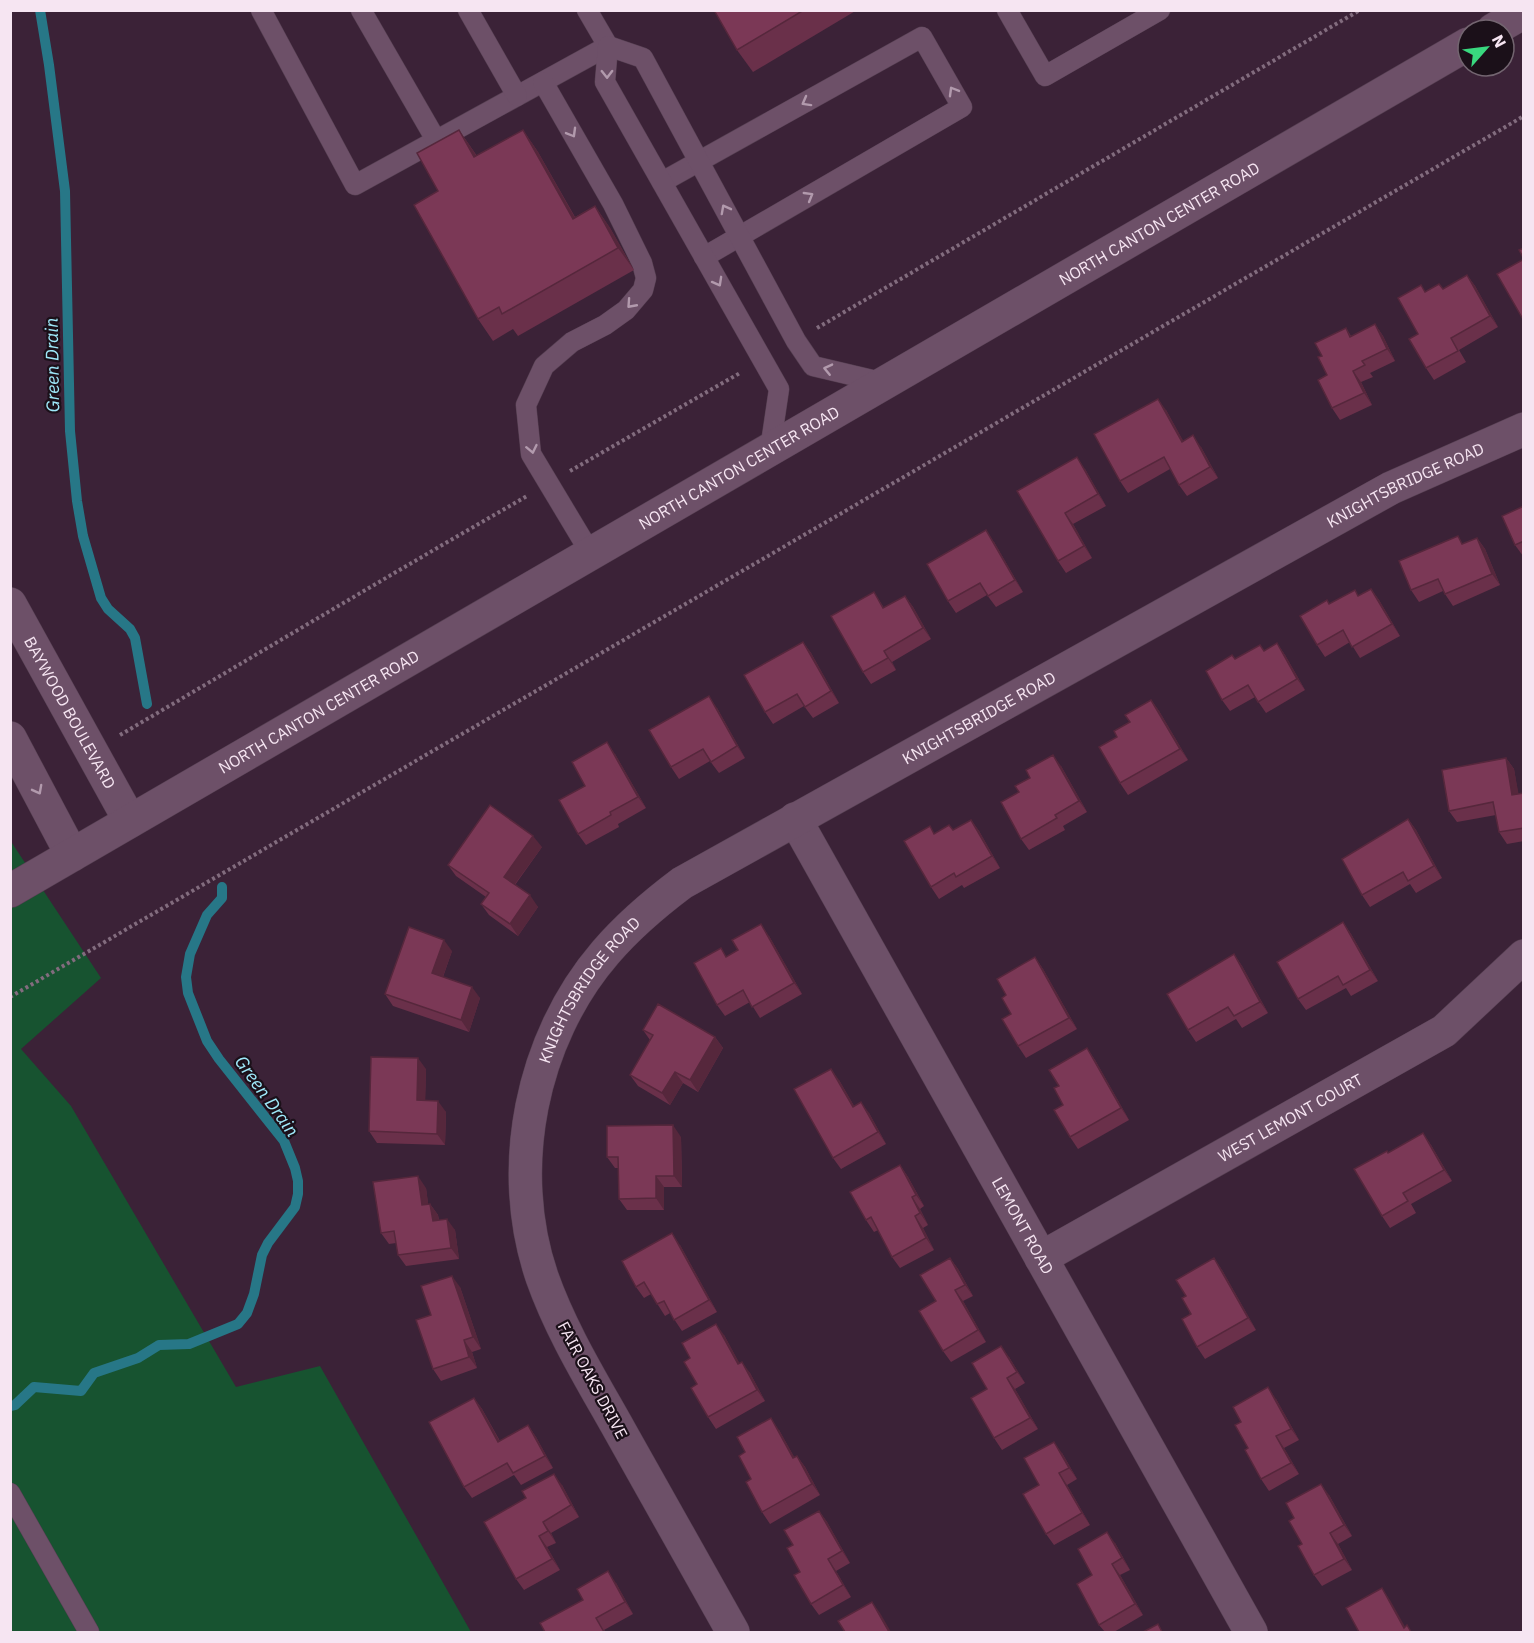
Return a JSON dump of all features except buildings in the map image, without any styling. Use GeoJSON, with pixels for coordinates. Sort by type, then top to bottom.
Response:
{"type":"FeatureCollection","features":[{"type":"Feature","properties":{"kind":"street","name":"NORTH CANTON CENTER ROAD"},"geometry":{"type":"LineString","coordinates":[[10,891],[1456,51]]}},
{"type":"Feature","properties":{"kind":"street","name":"KNIGHTSBRIDGE ROAD"},"geometry":{"type":"LineString","coordinates":[[532,1105],[540,1071],[569,1003],[603,955],[627,929],[682,883],[1391,488],[1524,429]]}},
{"type":"Feature","properties":{"kind":"street","name":"BAYWOOD BOULEVARD"},"geometry":{"type":"LineString","coordinates":[[10,604],[130,821]]}},
{"type":"Feature","properties":{"kind":"street"},"geometry":{"type":"LineString","coordinates":[[10,738],[72,855]]}},
{"type":"Feature","properties":{"kind":"street","name":"LEMONT ROAD"},"geometry":{"type":"LineString","coordinates":[[795,819],[1251,1632]]}},
{"type":"Feature","properties":{"kind":"street","name":"WEST LEMONT COURT"},"geometry":{"type":"LineString","coordinates":[[1041,1258],[1444,1031],[1524,956]]}},
{"type":"Feature","properties":{"kind":"street","name":"FAIR OAKS DRIVE"},"geometry":{"type":"LineString","coordinates":[[532,1105],[527,1141],[526,1176],[533,1242],[542,1277],[564,1328],[589,1376],[733,1632]]}},
{"type":"Feature","properties":{"kind":"lane"},"geometry":{"type":"LineString","coordinates":[[261,10],[355,185],[608,46],[643,58],[796,341],[813,366],[885,383]]}},
{"type":"Feature","properties":{"kind":"lane"},"geometry":{"type":"LineString","coordinates":[[362,10],[436,140]]}},
{"type":"Feature","properties":{"kind":"lane"},"geometry":{"type":"LineString","coordinates":[[468,10],[517,96]]}},
{"type":"Feature","properties":{"kind":"lane"},"geometry":{"type":"LineString","coordinates":[[587,10],[608,46],[606,82],[779,389],[770,450]]}},
{"type":"Feature","properties":{"kind":"lane"},"geometry":{"type":"LineString","coordinates":[[1007,10],[1045,76],[1160,10]]}},
{"type":"Feature","properties":{"kind":"lane"},"geometry":{"type":"LineString","coordinates":[[662,182],[922,37],[962,107],[704,257]]}},
{"type":"Feature","properties":{"kind":"lane"},"geometry":{"type":"LineString","coordinates":[[543,82],[614,204],[642,263],[646,278],[643,290],[626,310],[606,325],[572,342],[544,366],[526,405],[531,454],[591,554]]}},
{"type":"Feature","properties":{"kind":"lane"},"geometry":{"type":"LineString","coordinates":[[10,1492],[89,1632]]}},
{"type":"Feature","properties":{"kind":"path"},"geometry":{"type":"LineString","coordinates":[[796,341],[1360,10]]}},
{"type":"Feature","properties":{"kind":"path"},"geometry":{"type":"LineString","coordinates":[[10,997],[1524,116]]}},
{"type":"Feature","properties":{"kind":"path"},"geometry":{"type":"LineString","coordinates":[[91,752],[374,584],[762,360]]}},
{"type":"Feature","properties":{"kind":"green space"},"geometry":{"type":"Polygon","coordinates":[[[10,840],[101,978],[21,1049],[71,1106],[236,1387],[320,1366],[471,1632],[11,1632],[10,840]]]}},
{"type":"Feature","properties":{"kind":"waterway","name":"Green Drain"},"geometry":{"type":"LineString","coordinates":[[40,10],[65,191],[70,431],[77,501],[83,536],[101,598],[108,609],[130,629],[135,638],[147,704]]}},
{"type":"Feature","properties":{"kind":"waterway","name":"Green Drain"},"geometry":{"type":"LineString","coordinates":[[10,1406],[15,1405],[34,1387],[81,1391],[94,1373],[138,1358],[159,1345],[189,1344],[238,1324],[247,1313],[254,1294],[262,1255],[268,1243],[295,1207],[298,1181],[284,1141],[207,1041],[188,993],[186,977],[190,954],[207,915],[222,898],[222,887]]}}]}
